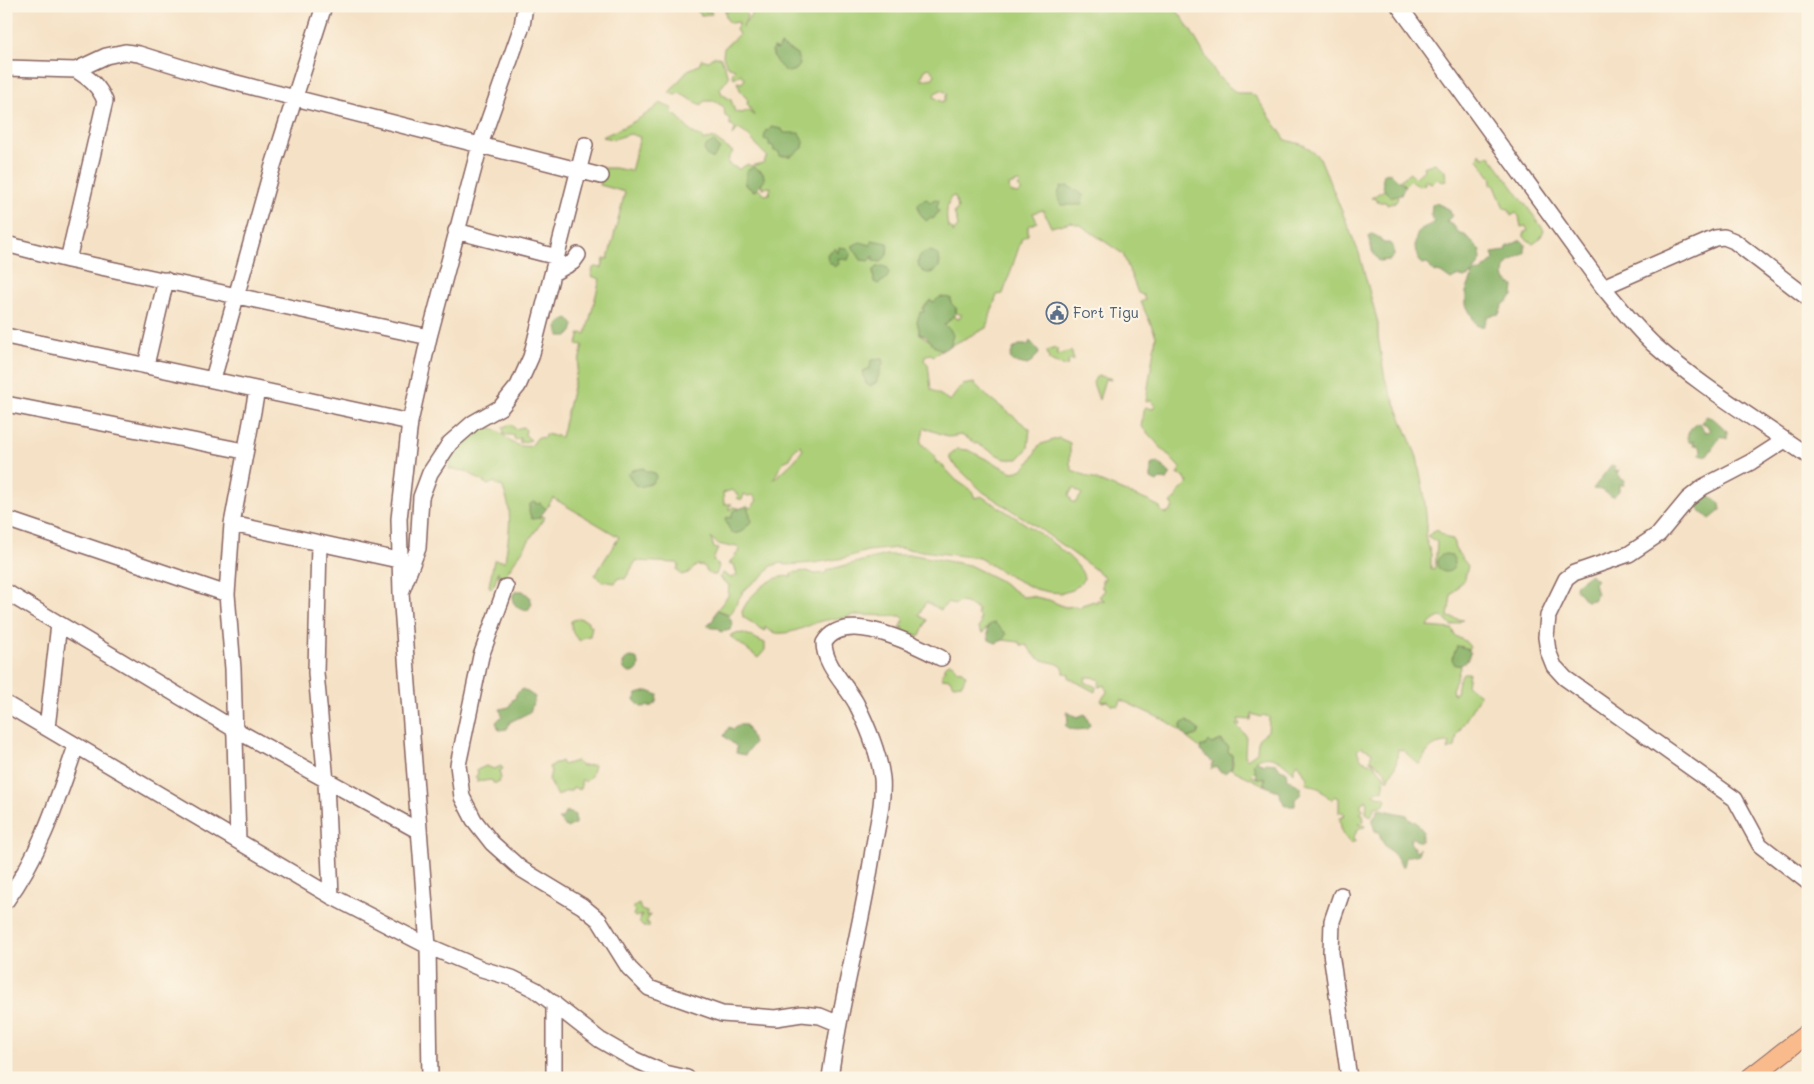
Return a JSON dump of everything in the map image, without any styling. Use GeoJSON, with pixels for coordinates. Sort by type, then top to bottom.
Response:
{"type":"FeatureCollection","features":[{"type":"Feature","properties":{"kind":"main road"},"geometry":{"type":"LineString","coordinates":[[1750,1078],[1808,1033]]}},
{"type":"Feature","properties":{"kind":"street"},"geometry":{"type":"LineString","coordinates":[[213,379],[235,295],[324,6]]}},
{"type":"Feature","properties":{"kind":"street"},"geometry":{"type":"LineString","coordinates":[[430,1078],[428,946],[398,560],[399,519],[410,422],[429,337],[480,145],[522,26],[525,6]]}},
{"type":"Feature","properties":{"kind":"street"},"geometry":{"type":"LineString","coordinates":[[1399,6],[1603,287],[1652,343],[1696,380],[1808,456]]}},
{"type":"Feature","properties":{"kind":"street"},"geometry":{"type":"LineString","coordinates":[[6,68],[76,70],[106,56],[126,52],[139,54],[213,77],[601,176]]}},
{"type":"Feature","properties":{"kind":"street"},"geometry":{"type":"LineString","coordinates":[[68,260],[105,102],[100,90],[93,81],[76,70]]}},
{"type":"Feature","properties":{"kind":"street"},"geometry":{"type":"LineString","coordinates":[[401,593],[418,548],[421,497],[430,473],[450,443],[473,423],[501,407],[518,386],[531,357],[585,145]]}},
{"type":"Feature","properties":{"kind":"street"},"geometry":{"type":"LineString","coordinates":[[456,231],[557,257]]}},
{"type":"Feature","properties":{"kind":"street"},"geometry":{"type":"LineString","coordinates":[[1603,287],[1715,238],[1724,237],[1734,241],[1808,298]]}},
{"type":"Feature","properties":{"kind":"street"},"geometry":{"type":"LineString","coordinates":[[6,244],[68,260],[429,337]]}},
{"type":"Feature","properties":{"kind":"street"},"geometry":{"type":"LineString","coordinates":[[553,273],[574,262],[578,255]]}},
{"type":"Feature","properties":{"kind":"street"},"geometry":{"type":"LineString","coordinates":[[146,365],[166,280]]}},
{"type":"Feature","properties":{"kind":"street"},"geometry":{"type":"LineString","coordinates":[[6,336],[410,422]]}},
{"type":"Feature","properties":{"kind":"street"},"geometry":{"type":"LineString","coordinates":[[238,841],[233,669],[227,594],[232,524],[244,451],[257,390]]}},
{"type":"Feature","properties":{"kind":"street"},"geometry":{"type":"LineString","coordinates":[[6,404],[244,451]]}},
{"type":"Feature","properties":{"kind":"street"},"geometry":{"type":"LineString","coordinates":[[1785,440],[1751,462],[1703,487],[1688,499],[1658,534],[1629,554],[1566,579],[1548,616],[1546,637],[1548,651],[1554,666],[1565,678],[1734,799],[1760,845],[1808,882]]}},
{"type":"Feature","properties":{"kind":"street"},"geometry":{"type":"LineString","coordinates":[[6,519],[227,594]]}},
{"type":"Feature","properties":{"kind":"street"},"geometry":{"type":"LineString","coordinates":[[232,524],[398,560]]}},
{"type":"Feature","properties":{"kind":"street"},"geometry":{"type":"LineString","coordinates":[[319,543],[316,673],[326,782],[331,896]]}},
{"type":"Feature","properties":{"kind":"street"},"geometry":{"type":"LineString","coordinates":[[506,587],[481,656],[458,765],[462,797],[474,820],[492,843],[521,869],[582,906],[599,920],[628,968],[650,988],[722,1014],[776,1018],[802,1014],[820,1016],[837,1023]]}},
{"type":"Feature","properties":{"kind":"street"},"geometry":{"type":"LineString","coordinates":[[6,592],[234,729],[326,782],[418,830]]}},
{"type":"Feature","properties":{"kind":"street"},"geometry":{"type":"LineString","coordinates":[[46,728],[59,624]]}},
{"type":"Feature","properties":{"kind":"street"},"geometry":{"type":"LineString","coordinates":[[830,1078],[837,1023],[862,918],[875,842],[882,780],[879,762],[856,704],[828,659],[824,643],[828,637],[838,631],[864,629],[910,642],[941,658]]}},
{"type":"Feature","properties":{"kind":"street"},"geometry":{"type":"LineString","coordinates":[[6,704],[331,896],[428,946],[482,969],[512,978],[536,990],[600,1040],[633,1059],[665,1072],[687,1078]]}},
{"type":"Feature","properties":{"kind":"street"},"geometry":{"type":"LineString","coordinates":[[6,901],[46,833],[76,746]]}},
{"type":"Feature","properties":{"kind":"street"},"geometry":{"type":"LineString","coordinates":[[1341,895],[1332,921],[1331,954],[1348,1078]]}},
{"type":"Feature","properties":{"kind":"street"},"geometry":{"type":"LineString","coordinates":[[554,1003],[554,1078]]}},
{"type":"Feature","properties":{"kind":"green space"},"geometry":{"type":"Polygon","coordinates":[[[692,6],[708,6],[705,11],[711,11],[712,14],[701,15],[692,6]]]}},
{"type":"Feature","properties":{"kind":"green space"},"geometry":{"type":"Polygon","coordinates":[[[734,6],[738,9],[745,6],[747,17],[742,28],[758,6],[1173,6],[1221,80],[1237,93],[1250,93],[1256,97],[1286,140],[1304,145],[1320,158],[1359,253],[1378,323],[1378,337],[1385,379],[1417,457],[1424,493],[1427,526],[1425,536],[1431,554],[1431,569],[1435,568],[1437,542],[1427,536],[1437,530],[1447,538],[1453,539],[1455,549],[1468,566],[1465,578],[1451,595],[1448,617],[1463,620],[1451,626],[1441,617],[1434,620],[1428,627],[1452,629],[1455,636],[1465,641],[1470,647],[1468,650],[1461,646],[1452,657],[1457,665],[1461,665],[1452,690],[1453,694],[1456,693],[1458,681],[1463,673],[1469,673],[1467,685],[1480,695],[1457,735],[1455,747],[1448,750],[1450,743],[1436,745],[1429,750],[1421,763],[1418,764],[1404,751],[1398,749],[1396,765],[1388,780],[1384,769],[1370,760],[1372,752],[1361,747],[1357,751],[1362,760],[1374,764],[1385,777],[1383,791],[1378,790],[1374,794],[1380,797],[1383,796],[1386,799],[1383,806],[1375,807],[1371,816],[1366,813],[1367,800],[1361,803],[1361,808],[1364,809],[1360,814],[1363,814],[1364,821],[1359,824],[1365,827],[1359,828],[1353,838],[1356,841],[1351,843],[1342,832],[1340,818],[1345,814],[1343,812],[1339,813],[1339,798],[1335,796],[1331,800],[1320,789],[1306,783],[1307,778],[1298,763],[1294,767],[1294,773],[1281,761],[1271,757],[1261,757],[1256,760],[1255,771],[1251,775],[1257,778],[1266,778],[1264,782],[1266,786],[1231,769],[1233,763],[1232,755],[1228,752],[1222,740],[1200,748],[1187,738],[1193,736],[1195,727],[1187,721],[1181,725],[1180,731],[1170,723],[1121,700],[1119,706],[1112,705],[1108,701],[1102,702],[1101,700],[1107,692],[1105,685],[1098,687],[1100,680],[1086,677],[1085,682],[1096,687],[1095,692],[1069,678],[1069,674],[1064,673],[1064,669],[1059,664],[1044,661],[1037,657],[1027,645],[1022,646],[1019,642],[1003,640],[1005,632],[990,624],[983,633],[981,632],[979,628],[981,623],[979,621],[981,618],[977,614],[978,610],[966,603],[959,602],[955,605],[948,602],[941,610],[926,602],[919,615],[927,620],[920,636],[902,632],[904,627],[900,629],[904,619],[901,616],[852,615],[821,621],[785,633],[777,633],[765,627],[765,631],[743,617],[742,612],[749,600],[762,587],[776,578],[791,577],[791,573],[806,571],[815,574],[826,573],[827,570],[886,555],[914,555],[969,565],[999,580],[1023,597],[1031,596],[1049,600],[1065,607],[1076,606],[1080,608],[1082,605],[1094,601],[1096,603],[1097,600],[1105,601],[1099,597],[1105,590],[1102,588],[1104,576],[1033,524],[983,492],[950,460],[950,455],[957,449],[968,450],[1012,472],[1017,471],[1029,463],[1039,445],[1059,438],[1070,443],[1072,470],[1148,501],[1160,507],[1161,511],[1166,514],[1172,510],[1173,505],[1170,503],[1176,499],[1177,494],[1188,483],[1184,477],[1178,475],[1180,468],[1141,426],[1145,407],[1153,409],[1155,405],[1151,400],[1146,401],[1156,336],[1141,302],[1145,300],[1143,295],[1138,293],[1123,254],[1082,226],[1071,222],[1051,227],[1043,210],[1033,213],[1037,222],[1028,226],[1028,235],[1022,238],[1003,294],[997,295],[986,328],[950,346],[952,342],[944,326],[953,316],[958,319],[962,315],[956,313],[956,308],[951,303],[930,301],[923,308],[924,313],[917,321],[920,334],[943,350],[933,356],[931,354],[926,355],[924,360],[928,364],[931,389],[950,401],[962,385],[974,383],[987,396],[1030,429],[1028,448],[1018,459],[1005,459],[961,435],[950,437],[924,428],[921,443],[935,456],[936,463],[939,462],[956,480],[972,491],[975,498],[981,496],[1006,511],[1057,546],[1071,559],[1080,570],[1084,579],[1073,590],[1062,593],[1035,589],[979,558],[897,548],[867,551],[844,558],[814,563],[786,565],[782,563],[771,566],[766,573],[745,590],[728,616],[727,613],[717,610],[728,596],[729,585],[719,578],[723,573],[731,578],[737,575],[734,564],[729,564],[740,549],[735,545],[731,547],[718,544],[711,538],[714,548],[718,549],[713,560],[719,566],[716,575],[710,574],[703,566],[697,565],[688,573],[681,575],[677,569],[679,565],[677,563],[636,561],[625,579],[618,578],[615,583],[602,581],[595,575],[619,537],[553,498],[546,509],[532,503],[529,506],[530,515],[539,518],[545,517],[500,583],[498,571],[495,583],[491,589],[489,586],[494,560],[505,561],[509,522],[506,495],[502,486],[498,486],[495,482],[488,485],[466,471],[449,469],[452,448],[480,426],[491,427],[513,443],[523,446],[531,446],[538,437],[544,438],[545,434],[561,437],[583,345],[577,344],[580,333],[586,334],[600,279],[591,276],[593,268],[602,268],[604,259],[608,259],[625,192],[600,185],[601,179],[593,168],[614,168],[631,171],[640,137],[630,134],[614,139],[602,137],[640,118],[660,103],[673,109],[671,113],[678,117],[691,132],[703,138],[703,141],[713,138],[733,152],[729,157],[728,164],[739,169],[748,164],[750,166],[763,163],[767,156],[750,138],[738,129],[732,136],[735,130],[733,125],[730,125],[729,118],[725,116],[724,107],[714,101],[705,101],[701,105],[679,93],[676,95],[669,93],[688,70],[699,65],[702,59],[708,61],[714,56],[721,58],[729,77],[720,89],[722,94],[731,100],[735,112],[742,113],[749,110],[754,116],[747,103],[748,100],[741,92],[737,82],[742,83],[745,79],[741,74],[734,78],[732,75],[735,69],[727,66],[723,56],[724,48],[739,34],[736,30],[739,22],[730,23],[726,18],[725,10],[728,12],[734,6]],[[773,48],[772,52],[775,60],[793,53],[791,50],[783,48],[777,50],[773,48]],[[929,68],[925,70],[921,78],[922,80],[933,78],[935,74],[929,68]],[[941,90],[935,93],[934,97],[942,102],[945,100],[947,93],[941,90]],[[760,170],[749,173],[746,177],[745,185],[754,191],[759,189],[765,195],[769,194],[771,187],[762,188],[760,170]],[[1021,183],[1009,185],[1010,192],[1017,194],[1022,191],[1018,187],[1021,183]],[[955,196],[951,197],[948,204],[947,223],[948,227],[953,229],[953,233],[958,226],[954,212],[958,209],[955,196]],[[800,445],[792,453],[790,459],[783,462],[773,480],[800,453],[803,449],[800,445]],[[1073,488],[1069,495],[1072,502],[1076,502],[1082,494],[1073,488]],[[732,490],[723,493],[724,504],[732,504],[729,510],[733,507],[739,508],[726,523],[749,515],[747,506],[751,508],[757,500],[753,495],[748,496],[744,494],[742,500],[737,498],[738,495],[732,490]],[[1252,714],[1251,720],[1238,719],[1240,725],[1236,725],[1246,735],[1245,756],[1247,759],[1257,752],[1258,739],[1268,731],[1269,717],[1252,714]]]}},
{"type":"Feature","properties":{"kind":"green space"},"geometry":{"type":"Polygon","coordinates":[[[781,45],[797,55],[800,65],[796,70],[788,72],[776,62],[773,48],[777,50],[781,45]]]}},
{"type":"Feature","properties":{"kind":"green space"},"geometry":{"type":"Polygon","coordinates":[[[771,127],[782,129],[784,133],[799,133],[804,142],[803,148],[791,156],[780,156],[779,152],[774,151],[773,146],[769,145],[769,141],[764,139],[766,130],[769,131],[771,127]]]}},
{"type":"Feature","properties":{"kind":"green space"},"geometry":{"type":"Polygon","coordinates":[[[713,141],[720,149],[713,159],[706,155],[704,148],[713,141]]]}},
{"type":"Feature","properties":{"kind":"green space"},"geometry":{"type":"Polygon","coordinates":[[[1480,153],[1483,157],[1490,156],[1544,230],[1540,239],[1533,244],[1524,237],[1524,232],[1528,231],[1526,226],[1521,227],[1519,216],[1516,213],[1511,216],[1509,209],[1504,208],[1494,184],[1491,185],[1492,179],[1478,159],[1480,153]]]}},
{"type":"Feature","properties":{"kind":"green space"},"geometry":{"type":"Polygon","coordinates":[[[1435,163],[1445,171],[1446,180],[1442,182],[1437,179],[1431,183],[1425,180],[1425,184],[1419,186],[1410,181],[1405,186],[1400,180],[1410,173],[1415,178],[1424,170],[1423,167],[1435,163]]]}},
{"type":"Feature","properties":{"kind":"green space"},"geometry":{"type":"Polygon","coordinates":[[[754,167],[763,173],[765,180],[755,191],[745,185],[746,171],[754,167]]]}},
{"type":"Feature","properties":{"kind":"green space"},"geometry":{"type":"Polygon","coordinates":[[[1390,173],[1405,186],[1401,195],[1392,197],[1384,189],[1384,174],[1390,173]]]}},
{"type":"Feature","properties":{"kind":"green space"},"geometry":{"type":"Polygon","coordinates":[[[1067,186],[1084,196],[1081,205],[1061,205],[1058,198],[1059,192],[1061,187],[1067,186]]]}},
{"type":"Feature","properties":{"kind":"green space"},"geometry":{"type":"Polygon","coordinates":[[[1384,190],[1388,194],[1396,195],[1398,198],[1396,202],[1387,205],[1386,202],[1377,202],[1377,199],[1371,198],[1384,190]]]}},
{"type":"Feature","properties":{"kind":"green space"},"geometry":{"type":"Polygon","coordinates":[[[927,199],[930,202],[935,199],[939,200],[937,207],[939,211],[933,219],[930,218],[926,221],[919,212],[918,205],[921,201],[927,199]]]}},
{"type":"Feature","properties":{"kind":"green space"},"geometry":{"type":"Polygon","coordinates":[[[1436,203],[1449,209],[1452,216],[1446,222],[1453,225],[1460,234],[1465,235],[1480,250],[1481,260],[1473,273],[1481,271],[1494,260],[1492,253],[1506,251],[1507,247],[1521,240],[1525,244],[1525,253],[1509,263],[1505,269],[1505,280],[1514,286],[1513,296],[1503,305],[1499,314],[1488,316],[1484,326],[1477,326],[1466,305],[1466,292],[1473,274],[1464,278],[1458,276],[1451,280],[1441,273],[1433,271],[1427,263],[1423,264],[1417,257],[1415,246],[1417,235],[1419,231],[1434,222],[1431,215],[1432,205],[1436,203]]]}},
{"type":"Feature","properties":{"kind":"green space"},"geometry":{"type":"Polygon","coordinates":[[[1372,234],[1380,238],[1383,243],[1389,243],[1393,246],[1394,256],[1390,260],[1379,261],[1372,251],[1369,236],[1372,234]]]}},
{"type":"Feature","properties":{"kind":"green space"},"geometry":{"type":"Polygon","coordinates":[[[871,240],[888,243],[887,255],[881,262],[873,261],[873,256],[869,261],[861,260],[852,246],[860,242],[871,245],[871,240]]]}},
{"type":"Feature","properties":{"kind":"green space"},"geometry":{"type":"Polygon","coordinates":[[[839,247],[847,248],[851,252],[848,260],[838,258],[839,264],[835,267],[828,261],[827,254],[835,248],[838,253],[839,247]]]}},
{"type":"Feature","properties":{"kind":"green space"},"geometry":{"type":"Polygon","coordinates":[[[929,251],[937,254],[940,262],[937,270],[929,273],[921,270],[918,262],[921,254],[929,251]]]}},
{"type":"Feature","properties":{"kind":"green space"},"geometry":{"type":"Polygon","coordinates":[[[877,267],[888,268],[889,274],[886,279],[878,284],[874,282],[873,271],[877,267]]]}},
{"type":"Feature","properties":{"kind":"green space"},"geometry":{"type":"Polygon","coordinates":[[[940,297],[951,298],[951,303],[956,308],[956,313],[944,325],[950,329],[953,335],[950,346],[943,350],[935,347],[926,336],[920,334],[917,321],[920,312],[924,312],[923,308],[930,300],[934,302],[940,297]]]}},
{"type":"Feature","properties":{"kind":"green space"},"geometry":{"type":"Polygon","coordinates":[[[568,318],[574,325],[572,332],[568,336],[559,336],[557,328],[562,321],[568,318]]]}},
{"type":"Feature","properties":{"kind":"green space"},"geometry":{"type":"Polygon","coordinates":[[[1030,341],[1039,354],[1028,365],[1013,362],[1010,357],[1013,349],[1019,345],[1028,345],[1030,341]]]}},
{"type":"Feature","properties":{"kind":"green space"},"geometry":{"type":"Polygon","coordinates":[[[1057,349],[1057,355],[1071,351],[1074,360],[1069,360],[1067,366],[1049,360],[1047,351],[1057,349]]]}},
{"type":"Feature","properties":{"kind":"green space"},"geometry":{"type":"Polygon","coordinates":[[[882,359],[883,363],[876,383],[870,386],[866,384],[863,371],[870,368],[871,360],[882,359]]]}},
{"type":"Feature","properties":{"kind":"green space"},"geometry":{"type":"Polygon","coordinates":[[[1096,377],[1110,378],[1111,380],[1105,379],[1099,400],[1093,383],[1096,377]]]}},
{"type":"Feature","properties":{"kind":"green space"},"geometry":{"type":"Polygon","coordinates":[[[1706,416],[1714,419],[1727,431],[1727,439],[1721,436],[1707,456],[1700,454],[1701,449],[1698,445],[1693,446],[1694,441],[1690,443],[1687,438],[1694,425],[1699,423],[1705,432],[1710,431],[1707,425],[1702,423],[1706,416]]]}},
{"type":"Feature","properties":{"kind":"green space"},"geometry":{"type":"Polygon","coordinates":[[[511,424],[515,429],[523,427],[526,430],[525,435],[531,440],[520,443],[520,438],[515,440],[513,435],[504,435],[503,427],[511,424]]]}},
{"type":"Feature","properties":{"kind":"green space"},"geometry":{"type":"Polygon","coordinates":[[[1157,462],[1171,474],[1167,480],[1160,479],[1157,482],[1151,479],[1151,465],[1157,462]]]}},
{"type":"Feature","properties":{"kind":"green space"},"geometry":{"type":"Polygon","coordinates":[[[1611,465],[1615,467],[1615,472],[1619,471],[1617,472],[1622,480],[1625,480],[1624,485],[1619,485],[1619,491],[1612,497],[1602,490],[1593,489],[1611,465]]]}},
{"type":"Feature","properties":{"kind":"green space"},"geometry":{"type":"Polygon","coordinates":[[[644,468],[646,471],[655,473],[656,478],[652,483],[640,487],[635,485],[628,474],[632,470],[644,468]]]}},
{"type":"Feature","properties":{"kind":"green space"},"geometry":{"type":"Polygon","coordinates":[[[1705,492],[1720,503],[1721,510],[1710,519],[1694,505],[1694,501],[1705,492]]]}},
{"type":"Feature","properties":{"kind":"green space"},"geometry":{"type":"Polygon","coordinates":[[[535,501],[536,504],[540,503],[546,509],[539,518],[532,519],[529,512],[530,504],[535,501]]]}},
{"type":"Feature","properties":{"kind":"green space"},"geometry":{"type":"Polygon","coordinates":[[[747,506],[752,521],[741,532],[731,533],[725,519],[731,518],[733,511],[747,506]]]}},
{"type":"Feature","properties":{"kind":"green space"},"geometry":{"type":"Polygon","coordinates":[[[1446,554],[1452,557],[1455,563],[1452,569],[1446,572],[1440,569],[1437,563],[1440,557],[1446,554]]]}},
{"type":"Feature","properties":{"kind":"green space"},"geometry":{"type":"Polygon","coordinates":[[[1590,574],[1597,580],[1594,583],[1597,594],[1593,600],[1586,601],[1575,588],[1576,584],[1590,574]]]}},
{"type":"Feature","properties":{"kind":"green space"},"geometry":{"type":"Polygon","coordinates":[[[517,591],[523,591],[530,597],[532,604],[528,610],[518,608],[513,602],[513,594],[517,591]]]}},
{"type":"Feature","properties":{"kind":"green space"},"geometry":{"type":"Polygon","coordinates":[[[717,610],[724,613],[731,620],[730,630],[721,632],[718,628],[712,628],[707,625],[713,620],[717,610]]]}},
{"type":"Feature","properties":{"kind":"green space"},"geometry":{"type":"Polygon","coordinates":[[[579,618],[588,621],[588,625],[592,626],[590,636],[584,637],[580,641],[574,635],[571,624],[571,621],[579,618]]]}},
{"type":"Feature","properties":{"kind":"green space"},"geometry":{"type":"Polygon","coordinates":[[[995,623],[1006,634],[1003,640],[996,643],[989,640],[987,629],[990,624],[995,623]]]}},
{"type":"Feature","properties":{"kind":"green space"},"geometry":{"type":"Polygon","coordinates":[[[744,633],[765,643],[765,650],[758,658],[730,636],[744,633]]]}},
{"type":"Feature","properties":{"kind":"green space"},"geometry":{"type":"Polygon","coordinates":[[[1457,646],[1466,648],[1470,653],[1467,661],[1461,665],[1455,665],[1452,659],[1457,646]]]}},
{"type":"Feature","properties":{"kind":"green space"},"geometry":{"type":"Polygon","coordinates":[[[628,657],[634,657],[639,662],[637,671],[628,673],[623,668],[623,662],[628,657]]]}},
{"type":"Feature","properties":{"kind":"green space"},"geometry":{"type":"Polygon","coordinates":[[[949,663],[954,664],[956,670],[962,671],[966,675],[962,684],[953,685],[950,679],[942,678],[942,673],[946,670],[944,667],[949,663]]]}},
{"type":"Feature","properties":{"kind":"green space"},"geometry":{"type":"Polygon","coordinates":[[[523,689],[535,697],[530,712],[510,722],[507,729],[499,730],[496,722],[502,716],[500,709],[509,707],[516,694],[523,689]]]}},
{"type":"Feature","properties":{"kind":"green space"},"geometry":{"type":"Polygon","coordinates":[[[648,691],[658,695],[657,702],[652,706],[641,707],[634,700],[637,694],[648,691]]]}},
{"type":"Feature","properties":{"kind":"green space"},"geometry":{"type":"Polygon","coordinates":[[[1067,712],[1077,717],[1085,714],[1090,725],[1087,729],[1077,730],[1070,728],[1065,725],[1068,722],[1067,712]]]}},
{"type":"Feature","properties":{"kind":"green space"},"geometry":{"type":"Polygon","coordinates":[[[1187,721],[1199,730],[1197,735],[1187,738],[1180,731],[1182,723],[1187,721]]]}},
{"type":"Feature","properties":{"kind":"green space"},"geometry":{"type":"Polygon","coordinates":[[[739,725],[746,725],[754,743],[745,755],[736,753],[737,747],[724,736],[729,727],[733,729],[739,725]]]}},
{"type":"Feature","properties":{"kind":"green space"},"geometry":{"type":"Polygon","coordinates":[[[1221,740],[1222,743],[1229,747],[1228,752],[1232,755],[1232,767],[1225,773],[1219,771],[1217,767],[1211,769],[1213,762],[1200,751],[1201,746],[1205,746],[1208,741],[1212,744],[1221,740]]]}},
{"type":"Feature","properties":{"kind":"green space"},"geometry":{"type":"Polygon","coordinates":[[[1256,760],[1264,765],[1265,763],[1277,764],[1280,769],[1286,771],[1287,779],[1301,787],[1301,794],[1295,799],[1295,806],[1285,806],[1278,791],[1266,786],[1264,782],[1266,778],[1257,778],[1253,763],[1256,760]]]}},
{"type":"Feature","properties":{"kind":"green space"},"geometry":{"type":"Polygon","coordinates":[[[561,761],[563,765],[576,761],[582,766],[594,765],[591,776],[585,782],[582,779],[580,790],[573,787],[571,791],[566,791],[558,796],[549,780],[551,771],[549,767],[561,761]]]}},
{"type":"Feature","properties":{"kind":"green space"},"geometry":{"type":"Polygon","coordinates":[[[486,766],[494,769],[501,766],[503,769],[499,771],[501,778],[498,783],[493,783],[492,780],[476,782],[479,779],[475,778],[478,773],[477,770],[486,766]]]}},
{"type":"Feature","properties":{"kind":"green space"},"geometry":{"type":"Polygon","coordinates":[[[1379,809],[1407,815],[1423,831],[1421,841],[1417,841],[1412,837],[1410,842],[1416,851],[1419,848],[1419,854],[1406,857],[1404,866],[1401,866],[1397,857],[1383,843],[1379,832],[1375,831],[1372,821],[1379,809]]]}},
{"type":"Feature","properties":{"kind":"green space"},"geometry":{"type":"Polygon","coordinates":[[[566,811],[575,815],[575,824],[567,828],[558,819],[562,819],[566,811]]]}},
{"type":"Feature","properties":{"kind":"green space"},"geometry":{"type":"Polygon","coordinates":[[[639,904],[641,910],[647,912],[646,916],[650,915],[646,923],[649,923],[649,927],[643,927],[639,922],[642,915],[635,917],[633,915],[635,911],[632,908],[639,904]]]}},
{"type":"Feature","properties":{"kind":"place","name":"Fort Tigu"},"geometry":{"type":"Point","coordinates":[1057,313]}}]}
